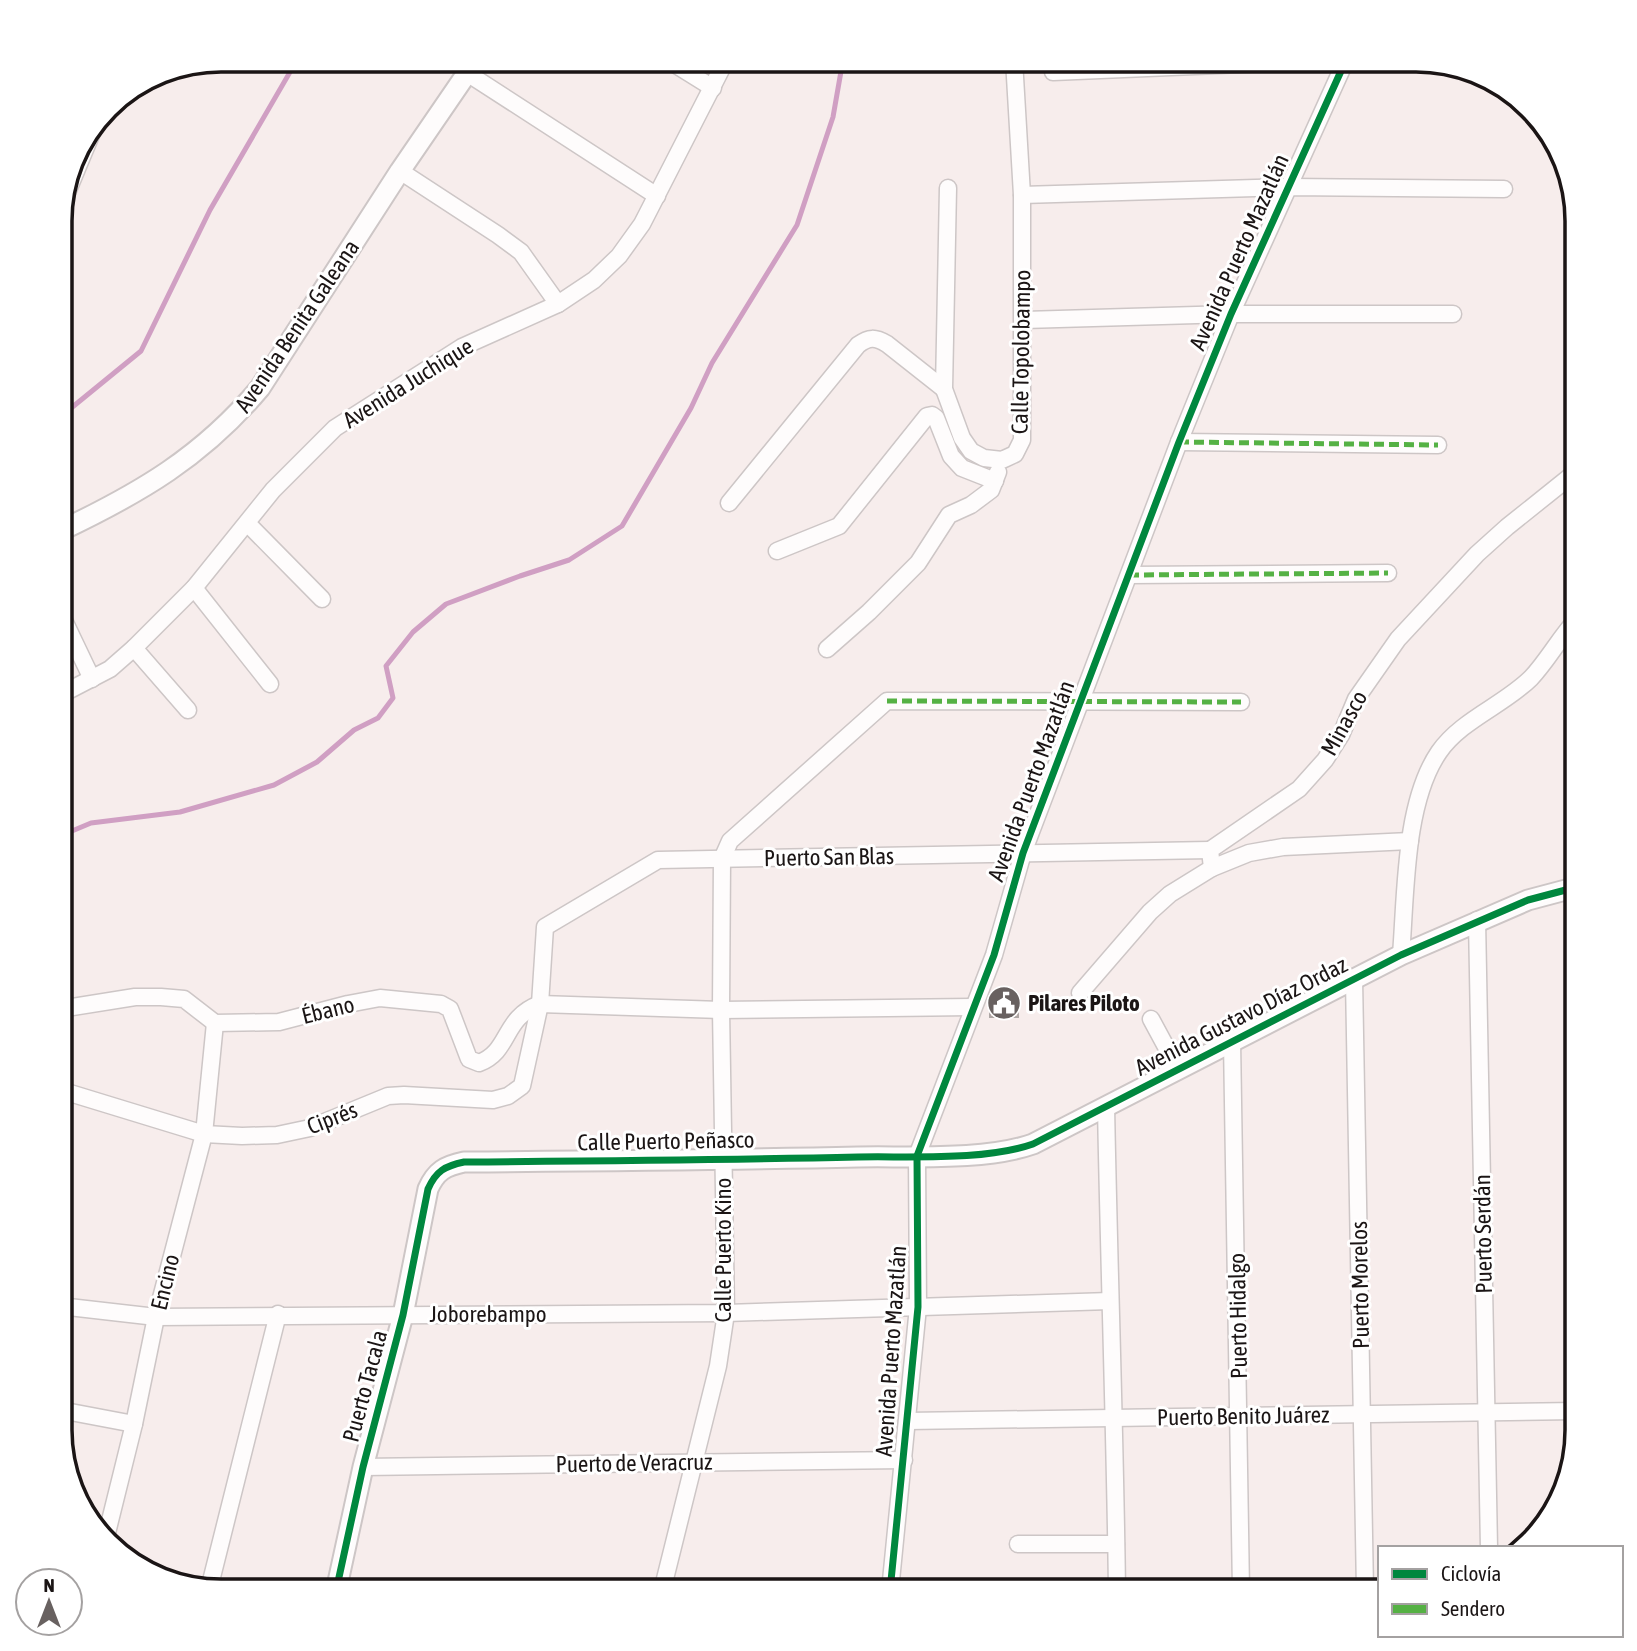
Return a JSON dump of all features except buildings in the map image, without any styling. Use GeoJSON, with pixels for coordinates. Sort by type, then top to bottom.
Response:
{"type":"FeatureCollection","features":[{"type":"Feature","properties":{"kind":"street","name":"Avenida Benita Galeana"},"geometry":{"type":"LineString","coordinates":[[72,525],[161,478],[234,420],[260,388],[400,171],[468,72]]}},
{"type":"Feature","properties":{"kind":"street"},"geometry":{"type":"LineString","coordinates":[[481,72],[657,196]]}},
{"type":"Feature","properties":{"kind":"street"},"geometry":{"type":"LineString","coordinates":[[687,72],[713,88]]}},
{"type":"Feature","properties":{"kind":"street","name":"Avenida Juchique"},"geometry":{"type":"LineString","coordinates":[[72,689],[110,668],[134,648],[194,588],[273,490],[335,428],[462,347],[558,304],[594,281],[619,256],[642,224],[720,72]]}},
{"type":"Feature","properties":{"kind":"street","name":"Calle Topolobampo"},"geometry":{"type":"LineString","coordinates":[[948,188],[944,389],[962,438],[971,451],[984,458],[1002,460],[1015,454],[1022,440],[1022,195],[1015,72]]}},
{"type":"Feature","properties":{"kind":"street","name":"Avenida Puerto Mazatlán"},"geometry":{"type":"LineString","coordinates":[[891,1579],[918,1307],[917,1156],[994,955],[1023,853],[1179,442],[1231,314],[1341,72]]}},
{"type":"Feature","properties":{"kind":"street"},"geometry":{"type":"LineString","coordinates":[[400,171],[521,252],[558,304]]}},
{"type":"Feature","properties":{"kind":"street"},"geometry":{"type":"LineString","coordinates":[[1022,195],[1288,187],[1504,189]]}},
{"type":"Feature","properties":{"kind":"street"},"geometry":{"type":"LineString","coordinates":[[1024,320],[1231,314],[1454,314]]}},
{"type":"Feature","properties":{"kind":"street"},"geometry":{"type":"LineString","coordinates":[[729,503],[866,338],[877,338],[887,344],[944,389]]}},
{"type":"Feature","properties":{"kind":"street"},"geometry":{"type":"LineString","coordinates":[[777,551],[839,526],[927,416],[936,418],[951,456],[962,468],[995,481]]}},
{"type":"Feature","properties":{"kind":"street"},"geometry":{"type":"LineString","coordinates":[[1179,442],[1438,444]]}},
{"type":"Feature","properties":{"kind":"street"},"geometry":{"type":"LineString","coordinates":[[827,649],[918,563],[949,515],[971,505],[991,490],[1002,460]]}},
{"type":"Feature","properties":{"kind":"street","name":"Minasco"},"geometry":{"type":"LineString","coordinates":[[1210,850],[1299,789],[1325,760],[1356,699],[1398,639],[1477,554],[1565,481]]}},
{"type":"Feature","properties":{"kind":"street"},"geometry":{"type":"LineString","coordinates":[[247,523],[322,598]]}},
{"type":"Feature","properties":{"kind":"street"},"geometry":{"type":"LineString","coordinates":[[1129,575],[1388,573]]}},
{"type":"Feature","properties":{"kind":"street"},"geometry":{"type":"LineString","coordinates":[[194,588],[270,684]]}},
{"type":"Feature","properties":{"kind":"street"},"geometry":{"type":"LineString","coordinates":[[1401,955],[1410,841],[1423,782],[1440,750],[1467,725],[1532,677],[1565,632]]}},
{"type":"Feature","properties":{"kind":"street"},"geometry":{"type":"LineString","coordinates":[[72,637],[92,679]]}},
{"type":"Feature","properties":{"kind":"street"},"geometry":{"type":"LineString","coordinates":[[134,648],[188,710]]}},
{"type":"Feature","properties":{"kind":"street"},"geometry":{"type":"LineString","coordinates":[[722,859],[730,841],[887,701],[1241,702]]}},
{"type":"Feature","properties":{"kind":"street"},"geometry":{"type":"LineString","coordinates":[[1080,993],[1150,912],[1170,894],[1212,868],[1249,853],[1283,847],[1410,841]]}},
{"type":"Feature","properties":{"kind":"street"},"geometry":{"type":"LineString","coordinates":[[1210,850],[1212,868]]}},
{"type":"Feature","properties":{"kind":"street","name":"Puerto San Blas"},"geometry":{"type":"LineString","coordinates":[[540,1004],[545,927],[658,860],[1210,850]]}},
{"type":"Feature","properties":{"kind":"street","name":"Calle Puerto Kino"},"geometry":{"type":"LineString","coordinates":[[665,1579],[718,1366],[726,1312],[721,1010],[722,859]]}},
{"type":"Feature","properties":{"kind":"street","name":"Avenida Gustavo Díaz Ordaz"},"geometry":{"type":"LineString","coordinates":[[917,1156],[1013,1151],[1033,1144],[1401,955],[1477,920],[1528,900],[1565,890]]}},
{"type":"Feature","properties":{"kind":"street","name":"Puerto Serdán"},"geometry":{"type":"LineString","coordinates":[[1477,920],[1489,1546]]}},
{"type":"Feature","properties":{"kind":"street","name":"Puerto Morelos"},"geometry":{"type":"LineString","coordinates":[[1354,979],[1365,1579]]}},
{"type":"Feature","properties":{"kind":"street"},"geometry":{"type":"LineString","coordinates":[[72,1007],[135,997],[184,999],[215,1023]]}},
{"type":"Feature","properties":{"kind":"street","name":"Ébano"},"geometry":{"type":"LineString","coordinates":[[215,1023],[279,1022],[380,998],[441,1004],[450,1009],[469,1059],[479,1063],[492,1058],[517,1017],[526,1009],[540,1004]]}},
{"type":"Feature","properties":{"kind":"street"},"geometry":{"type":"LineString","coordinates":[[540,1004],[721,1010],[972,1007]]}},
{"type":"Feature","properties":{"kind":"street","name":"Ciprés"},"geometry":{"type":"LineString","coordinates":[[72,1094],[204,1134],[277,1135],[310,1128],[388,1096],[404,1094],[493,1100],[508,1096],[522,1086],[540,1004]]}},
{"type":"Feature","properties":{"kind":"street"},"geometry":{"type":"LineString","coordinates":[[1151,1019],[1178,1069]]}},
{"type":"Feature","properties":{"kind":"street","name":"Encino"},"geometry":{"type":"LineString","coordinates":[[109,1528],[156,1317],[204,1134],[215,1023]]}},
{"type":"Feature","properties":{"kind":"street","name":"Puerto Hidalgo"},"geometry":{"type":"LineString","coordinates":[[1232,1041],[1241,1579]]}},
{"type":"Feature","properties":{"kind":"street"},"geometry":{"type":"LineString","coordinates":[[1106,1106],[1117,1579]]}},
{"type":"Feature","properties":{"kind":"street","name":"Calle Puerto Peñasco"},"geometry":{"type":"LineString","coordinates":[[428,1189],[435,1175],[448,1165],[464,1162],[917,1156]]}},
{"type":"Feature","properties":{"kind":"street","name":"Puerto Tacala"},"geometry":{"type":"LineString","coordinates":[[339,1579],[363,1467],[403,1315],[428,1189]]}},
{"type":"Feature","properties":{"kind":"street","name":"Joborebampo"},"geometry":{"type":"LineString","coordinates":[[72,1307],[156,1317],[726,1312],[1110,1301]]}},
{"type":"Feature","properties":{"kind":"street"},"geometry":{"type":"LineString","coordinates":[[212,1579],[278,1314]]}},
{"type":"Feature","properties":{"kind":"street","name":"Puerto Benito Juárez"},"geometry":{"type":"LineString","coordinates":[[908,1421],[1565,1411]]}},
{"type":"Feature","properties":{"kind":"street"},"geometry":{"type":"LineString","coordinates":[[72,1412],[134,1424]]}},
{"type":"Feature","properties":{"kind":"street","name":"Puerto de Veracruz"},"geometry":{"type":"LineString","coordinates":[[363,1467],[904,1460]]}},
{"type":"Feature","properties":{"kind":"street"},"geometry":{"type":"LineString","coordinates":[[1017,1544],[1116,1544]]}},
{"type":"Feature","properties":{"kind":"waterway"},"geometry":{"type":"LineString","coordinates":[[72,407],[141,351],[210,210],[290,72]]}},
{"type":"Feature","properties":{"kind":"waterway"},"geometry":{"type":"LineString","coordinates":[[72,831],[91,823],[180,812],[274,785],[317,762],[354,730],[378,718],[393,698],[386,666],[413,632],[446,604],[569,560],[622,526],[691,408],[712,363],[797,225],[833,117],[841,72]]}},
{"type":"Feature","properties":{"kind":"marked path"},"geometry":{"type":"LineString","coordinates":[[1179,442],[1438,445]]}},
{"type":"Feature","properties":{"kind":"marked path"},"geometry":{"type":"LineString","coordinates":[[1129,575],[1388,573]]}},
{"type":"Feature","properties":{"kind":"marked path"},"geometry":{"type":"LineString","coordinates":[[887,701],[1241,702]]}},
{"type":"Feature","properties":{"kind":"cycle path"},"geometry":{"type":"LineString","coordinates":[[891,1579],[918,1307],[917,1156],[994,955],[1023,853],[1179,442],[1231,314],[1341,72]]}},
{"type":"Feature","properties":{"kind":"cycle path"},"geometry":{"type":"LineString","coordinates":[[339,1579],[363,1467],[403,1315],[428,1189],[434,1178],[451,1165],[464,1162],[947,1156],[1014,1149],[1033,1144],[1401,955],[1528,900],[1565,890]]}},
{"type":"Feature","properties":{"kind":"place","name":"Pilares Piloto"},"geometry":{"type":"Point","coordinates":[1004,1003]}}]}
